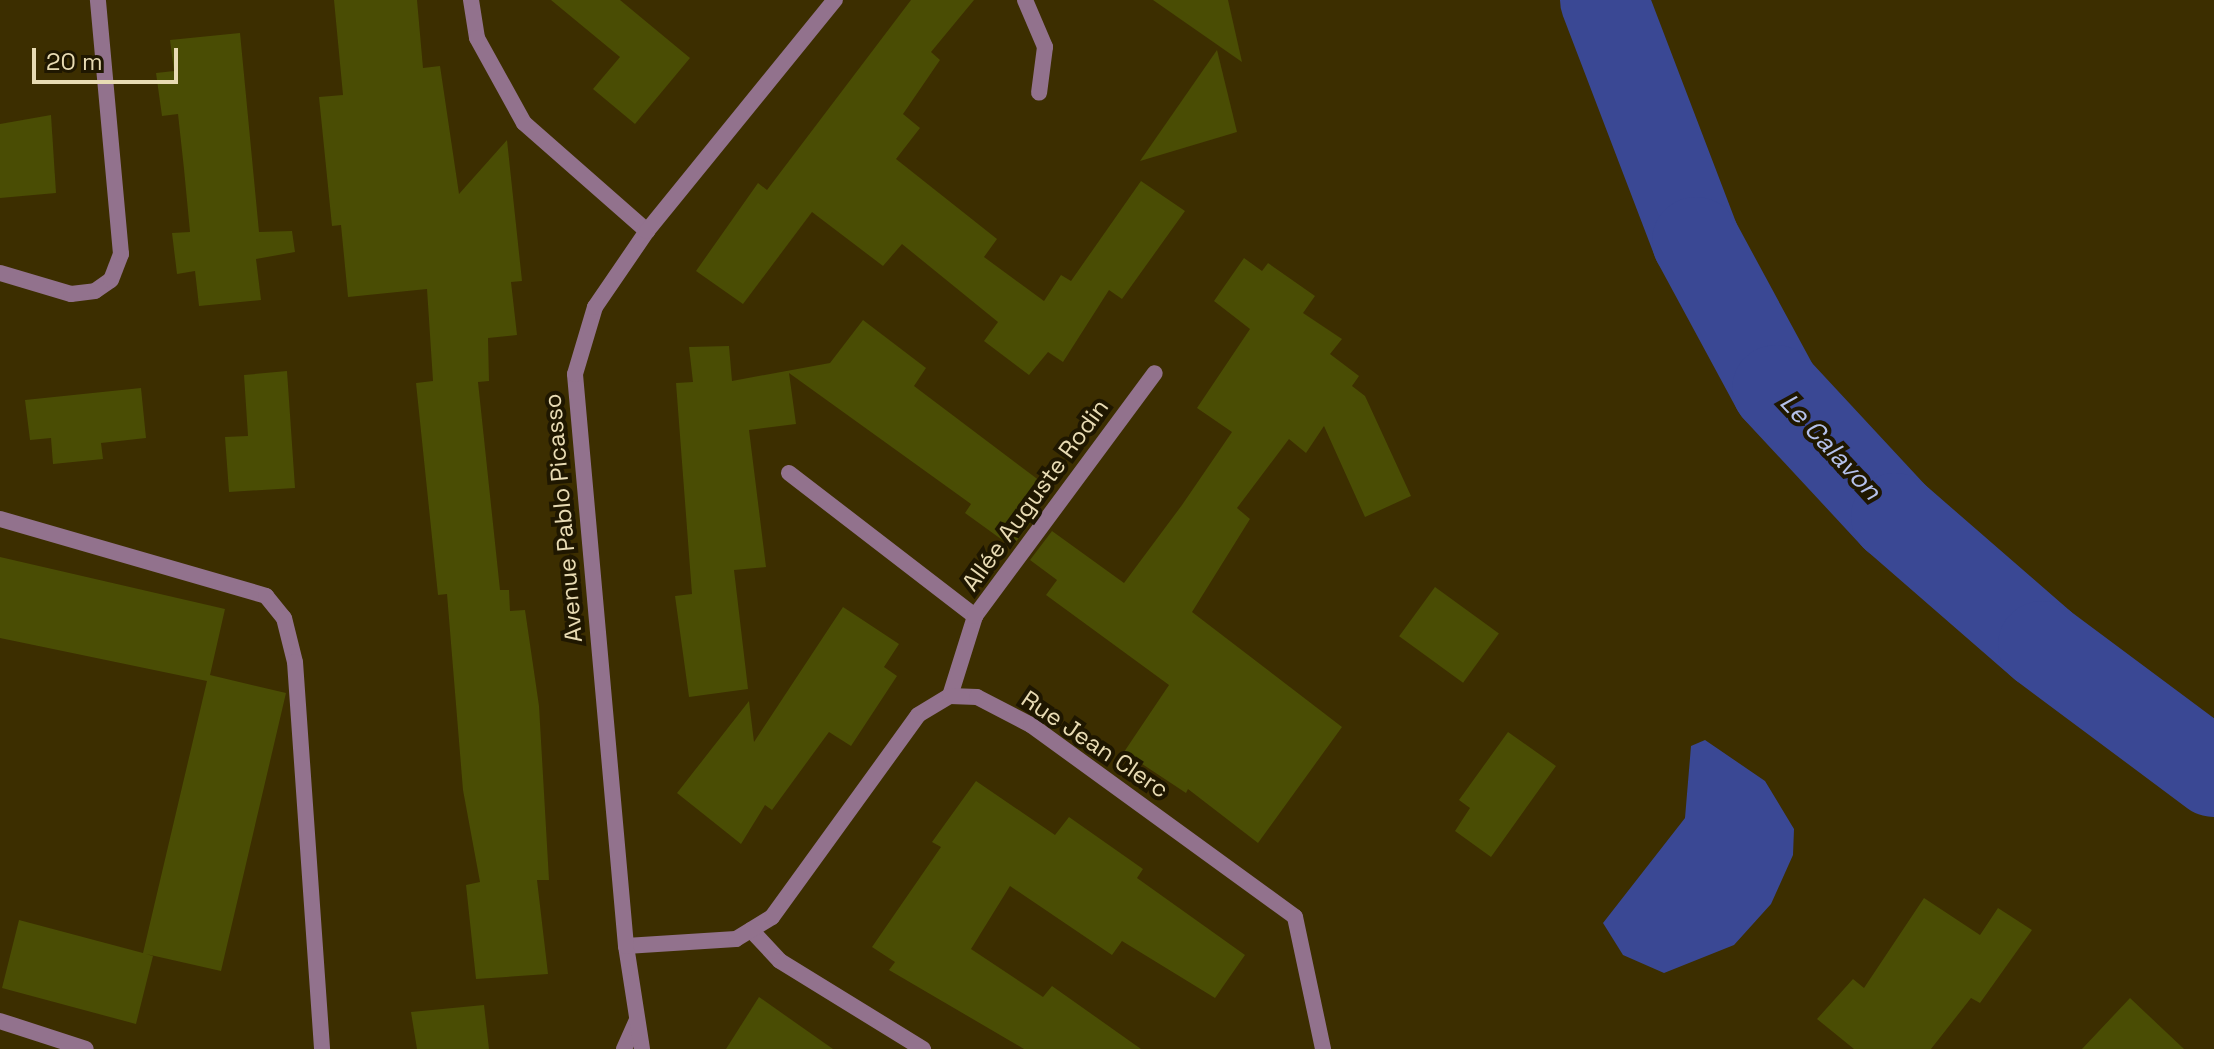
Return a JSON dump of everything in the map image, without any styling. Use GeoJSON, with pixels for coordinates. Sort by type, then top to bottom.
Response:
{"type":"FeatureCollection","features":[{"type":"Feature","properties":{"kind":"street"},"geometry":{"type":"LineString","coordinates":[[0,273],[71,294],[95,291],[111,280],[121,254],[98,0]]}},
{"type":"Feature","properties":{"kind":"street"},"geometry":{"type":"LineString","coordinates":[[471,0],[477,38],[524,123],[647,231]]}},
{"type":"Feature","properties":{"kind":"street","name":"Avenue Pablo Picasso"},"geometry":{"type":"LineString","coordinates":[[642,1049],[626,946],[575,374],[595,307],[647,231],[835,0]]}},
{"type":"Feature","properties":{"kind":"street"},"geometry":{"type":"LineString","coordinates":[[1025,0],[1045,47],[1039,93]]}},
{"type":"Feature","properties":{"kind":"street","name":"Allée Auguste Rodin"},"geometry":{"type":"LineString","coordinates":[[950,696],[975,616],[1155,373]]}},
{"type":"Feature","properties":{"kind":"street"},"geometry":{"type":"LineString","coordinates":[[789,473],[975,616]]}},
{"type":"Feature","properties":{"kind":"street"},"geometry":{"type":"LineString","coordinates":[[0,519],[266,596],[284,618],[295,662],[322,1049]]}},
{"type":"Feature","properties":{"kind":"street"},"geometry":{"type":"LineString","coordinates":[[626,946],[736,939],[772,917],[812,866],[918,715],[950,696]]}},
{"type":"Feature","properties":{"kind":"street","name":"Rue Jean Clerc"},"geometry":{"type":"LineString","coordinates":[[950,696],[977,697],[1031,725],[1295,917],[1323,1049]]}},
{"type":"Feature","properties":{"kind":"street"},"geometry":{"type":"LineString","coordinates":[[751,930],[780,961],[923,1049]]}},
{"type":"Feature","properties":{"kind":"street"},"geometry":{"type":"LineString","coordinates":[[624,1049],[637,1019]]}},
{"type":"Feature","properties":{"kind":"street"},"geometry":{"type":"LineString","coordinates":[[0,1021],[86,1049]]}},
{"type":"Feature","properties":{"kind":"water"},"geometry":{"type":"Polygon","coordinates":[[[1705,740],[1765,781],[1794,829],[1793,855],[1771,904],[1734,945],[1664,973],[1623,955],[1603,923],[1685,818],[1691,746],[1705,740]]]}},
{"type":"Feature","properties":{"kind":"building"},"geometry":{"type":"Polygon","coordinates":[[[334,0],[417,0],[423,68],[440,66],[459,194],[507,140],[522,281],[511,282],[517,335],[488,338],[489,381],[478,382],[500,590],[509,590],[510,611],[525,610],[539,706],[549,880],[537,880],[548,974],[476,979],[466,885],[480,882],[463,790],[447,594],[438,595],[416,383],[433,381],[427,289],[348,297],[341,225],[332,226],[319,97],[343,95],[334,0]]]}},
{"type":"Feature","properties":{"kind":"building"},"geometry":{"type":"Polygon","coordinates":[[[551,0],[620,0],[690,58],[635,124],[593,89],[620,57],[551,0]]]}},
{"type":"Feature","properties":{"kind":"building"},"geometry":{"type":"Polygon","coordinates":[[[911,0],[974,0],[931,52],[940,60],[903,114],[920,128],[896,159],[997,239],[984,257],[1044,301],[1061,275],[1071,281],[1141,181],[1185,211],[1122,299],[1109,290],[1063,362],[1048,352],[1029,375],[984,341],[998,322],[902,244],[883,266],[812,212],[743,304],[696,271],[758,183],[767,190],[911,0]]]}},
{"type":"Feature","properties":{"kind":"building"},"geometry":{"type":"Polygon","coordinates":[[[1153,0],[1228,0],[1242,62],[1153,0]]]}},
{"type":"Feature","properties":{"kind":"building"},"geometry":{"type":"Polygon","coordinates":[[[240,33],[259,232],[292,231],[295,252],[256,259],[261,300],[199,306],[195,271],[177,274],[172,233],[190,232],[184,169],[178,114],[162,116],[156,73],[174,71],[170,40],[240,33]]]}},
{"type":"Feature","properties":{"kind":"building"},"geometry":{"type":"Polygon","coordinates":[[[1217,50],[1237,132],[1140,161],[1217,50]]]}},
{"type":"Feature","properties":{"kind":"building"},"geometry":{"type":"Polygon","coordinates":[[[51,115],[56,193],[0,198],[0,124],[51,115]]]}},
{"type":"Feature","properties":{"kind":"building"},"geometry":{"type":"Polygon","coordinates":[[[1244,258],[1262,271],[1268,263],[1315,296],[1303,313],[1342,339],[1330,354],[1359,376],[1352,386],[1365,396],[1411,496],[1365,517],[1324,426],[1306,453],[1289,439],[1237,508],[1250,519],[1192,612],[1342,727],[1258,843],[1188,789],[1186,793],[1124,752],[1169,685],[1046,595],[1057,580],[1030,560],[1052,531],[1124,583],[1182,505],[1232,432],[1197,408],[1250,329],[1214,301],[1244,258]]]}},
{"type":"Feature","properties":{"kind":"building"},"geometry":{"type":"Polygon","coordinates":[[[863,320],[926,368],[914,386],[1048,487],[1029,514],[1034,518],[1012,547],[965,513],[971,504],[789,373],[796,424],[749,430],[766,567],[734,570],[748,689],[689,697],[675,596],[692,594],[676,383],[693,382],[689,347],[729,346],[732,381],[830,363],[863,320]]]}},
{"type":"Feature","properties":{"kind":"building"},"geometry":{"type":"Polygon","coordinates":[[[287,371],[295,488],[229,492],[225,437],[248,436],[244,375],[287,371]]]}},
{"type":"Feature","properties":{"kind":"building"},"geometry":{"type":"Polygon","coordinates":[[[141,388],[146,438],[101,443],[103,459],[53,464],[51,438],[30,440],[25,400],[141,388]]]}},
{"type":"Feature","properties":{"kind":"building"},"geometry":{"type":"Polygon","coordinates":[[[0,557],[225,609],[210,675],[286,693],[221,971],[146,954],[153,956],[136,1024],[2,988],[19,920],[143,953],[207,681],[0,638],[0,557]]]}},
{"type":"Feature","properties":{"kind":"building"},"geometry":{"type":"Polygon","coordinates":[[[1435,587],[1499,633],[1463,683],[1399,636],[1435,587]]]}},
{"type":"Feature","properties":{"kind":"building"},"geometry":{"type":"Polygon","coordinates":[[[843,607],[899,644],[884,667],[897,676],[851,746],[829,732],[772,810],[765,805],[741,844],[677,793],[749,701],[754,742],[843,607]]]}},
{"type":"Feature","properties":{"kind":"building"},"geometry":{"type":"Polygon","coordinates":[[[1508,732],[1556,766],[1491,857],[1455,831],[1470,808],[1459,800],[1508,732]]]}},
{"type":"Feature","properties":{"kind":"building"},"geometry":{"type":"Polygon","coordinates":[[[976,781],[1055,835],[1069,817],[1143,869],[1137,878],[1245,955],[1215,998],[1122,941],[1112,955],[1010,886],[971,949],[1043,997],[1052,986],[1141,1049],[1024,1049],[889,970],[895,962],[872,947],[941,847],[932,842],[976,781]]]}},
{"type":"Feature","properties":{"kind":"building"},"geometry":{"type":"Polygon","coordinates":[[[1924,898],[1980,935],[1998,908],[2032,930],[1980,1003],[1971,998],[1931,1049],[1854,1049],[1817,1019],[1853,979],[1864,988],[1924,898]]]}},
{"type":"Feature","properties":{"kind":"building"},"geometry":{"type":"Polygon","coordinates":[[[759,997],[833,1049],[726,1049],[759,997]]]}},
{"type":"Feature","properties":{"kind":"building"},"geometry":{"type":"Polygon","coordinates":[[[2130,998],[2184,1049],[2082,1049],[2130,998]]]}},
{"type":"Feature","properties":{"kind":"building"},"geometry":{"type":"Polygon","coordinates":[[[484,1005],[489,1049],[417,1049],[411,1012],[484,1005]]]}},
{"type":"Feature","properties":{"kind":"waterway","name":"Le Calavon"},"geometry":{"type":"LineString","coordinates":[[1604,0],[1696,241],[1776,389],[1895,517],[2042,645],[2214,773]]}}]}
